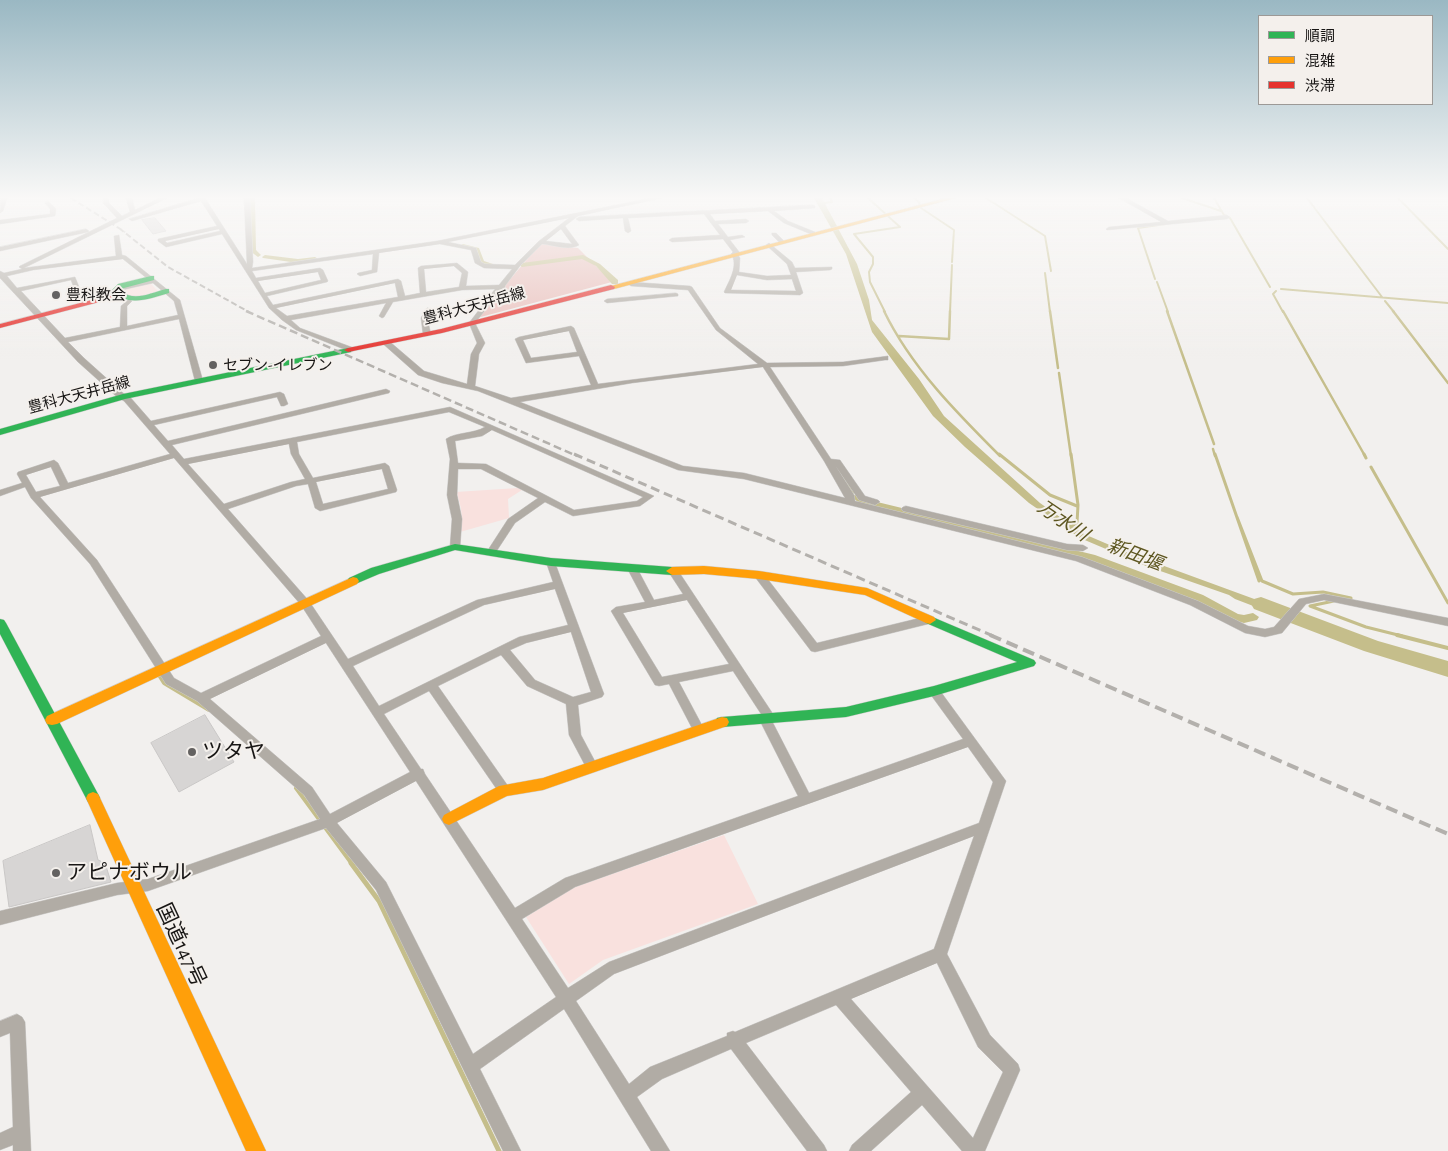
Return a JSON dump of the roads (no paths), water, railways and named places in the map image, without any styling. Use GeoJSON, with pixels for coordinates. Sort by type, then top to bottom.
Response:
{"type":"FeatureCollection","features":[{"type":"Feature","properties":{"kind":"main road","name":"豊科大天井岳線"},"geometry":{"type":"LineString","coordinates":[[0,432],[123,397],[426,334],[630,283],[744,252]]}},
{"type":"Feature","properties":{"kind":"main road"},"geometry":{"type":"LineString","coordinates":[[118,297],[121,286],[152,280]]}},
{"type":"Feature","properties":{"kind":"main road"},"geometry":{"type":"LineString","coordinates":[[0,326],[83,304],[166,291]]}},
{"type":"Feature","properties":{"kind":"main road"},"geometry":{"type":"LineString","coordinates":[[52,720],[375,571],[455,547],[551,562],[674,571],[704,570],[759,575],[867,592],[1030,663],[934,691],[846,712],[727,721],[698,729],[543,784],[504,790],[449,819]]}},
{"type":"Feature","properties":{"kind":"main road","name":"国道147号"},"geometry":{"type":"LineString","coordinates":[[0,623],[92,796],[256,1151]]}},
{"type":"Feature","properties":{"kind":"street"},"geometry":{"type":"LineString","coordinates":[[31,252],[32,265]]}},
{"type":"Feature","properties":{"kind":"street"},"geometry":{"type":"LineString","coordinates":[[56,252],[32,265],[1,275],[63,341],[127,399],[184,462],[305,603],[379,711],[566,998],[661,1151]]}},
{"type":"Feature","properties":{"kind":"street"},"geometry":{"type":"LineString","coordinates":[[118,252],[119,257]]}},
{"type":"Feature","properties":{"kind":"street"},"geometry":{"type":"LineString","coordinates":[[236,252],[271,307],[284,319],[323,341],[351,350]]}},
{"type":"Feature","properties":{"kind":"street"},"geometry":{"type":"LineString","coordinates":[[248,270],[250,252]]}},
{"type":"Feature","properties":{"kind":"street"},"geometry":{"type":"LineString","coordinates":[[248,270],[376,252],[375,271],[360,274]]}},
{"type":"Feature","properties":{"kind":"street"},"geometry":{"type":"LineString","coordinates":[[474,252],[478,264],[484,266],[517,267]]}},
{"type":"Feature","properties":{"kind":"street"},"geometry":{"type":"LineString","coordinates":[[470,386],[475,354],[481,343],[472,322],[532,252]]}},
{"type":"Feature","properties":{"kind":"street"},"geometry":{"type":"LineString","coordinates":[[735,254],[737,258],[735,273],[727,292],[800,293],[790,263],[777,252]]}},
{"type":"Feature","properties":{"kind":"street"},"geometry":{"type":"LineString","coordinates":[[32,265],[124,257],[177,300],[199,381]]}},
{"type":"Feature","properties":{"kind":"street"},"geometry":{"type":"LineString","coordinates":[[423,295],[421,268],[455,264],[465,272],[462,288]]}},
{"type":"Feature","properties":{"kind":"street"},"geometry":{"type":"LineString","coordinates":[[792,270],[830,268]]}},
{"type":"Feature","properties":{"kind":"street"},"geometry":{"type":"LineString","coordinates":[[254,280],[320,270],[325,281],[263,295]]}},
{"type":"Feature","properties":{"kind":"street"},"geometry":{"type":"LineString","coordinates":[[735,273],[767,278],[795,277]]}},
{"type":"Feature","properties":{"kind":"street"},"geometry":{"type":"LineString","coordinates":[[16,290],[73,278],[83,304]]}},
{"type":"Feature","properties":{"kind":"street"},"geometry":{"type":"LineString","coordinates":[[271,307],[398,281],[402,298]]}},
{"type":"Feature","properties":{"kind":"street"},"geometry":{"type":"LineString","coordinates":[[630,283],[638,297]]}},
{"type":"Feature","properties":{"kind":"street"},"geometry":{"type":"LineString","coordinates":[[630,283],[690,288],[718,329],[764,366],[828,461],[837,462],[852,497]]}},
{"type":"Feature","properties":{"kind":"street"},"geometry":{"type":"LineString","coordinates":[[284,319],[462,288],[503,286]]}},
{"type":"Feature","properties":{"kind":"street"},"geometry":{"type":"LineString","coordinates":[[607,301],[676,295]]}},
{"type":"Feature","properties":{"kind":"street"},"geometry":{"type":"LineString","coordinates":[[118,297],[124,306],[123,328]]}},
{"type":"Feature","properties":{"kind":"street"},"geometry":{"type":"LineString","coordinates":[[382,316],[391,300]]}},
{"type":"Feature","properties":{"kind":"street"},"geometry":{"type":"LineString","coordinates":[[426,334],[424,318],[428,310]]}},
{"type":"Feature","properties":{"kind":"street"},"geometry":{"type":"LineString","coordinates":[[63,341],[182,316]]}},
{"type":"Feature","properties":{"kind":"street"},"geometry":{"type":"LineString","coordinates":[[582,353],[529,362],[519,339],[571,328],[582,353],[596,388]]}},
{"type":"Feature","properties":{"kind":"street"},"geometry":{"type":"LineString","coordinates":[[386,343],[421,372],[445,381],[470,386],[681,468],[744,476],[852,497],[1067,547],[1083,548]]}},
{"type":"Feature","properties":{"kind":"street"},"geometry":{"type":"LineString","coordinates":[[509,401],[632,381],[764,366],[843,364],[885,358]]}},
{"type":"Feature","properties":{"kind":"street"},"geometry":{"type":"LineString","coordinates":[[167,444],[386,391]]}},
{"type":"Feature","properties":{"kind":"street"},"geometry":{"type":"LineString","coordinates":[[149,424],[280,394],[284,404]]}},
{"type":"Feature","properties":{"kind":"street"},"geometry":{"type":"LineString","coordinates":[[184,462],[450,409],[649,496],[640,503],[573,513],[483,466],[454,466]]}},
{"type":"Feature","properties":{"kind":"street"},"geometry":{"type":"LineString","coordinates":[[455,547],[457,519],[452,496],[452,469],[454,466],[450,439],[479,434],[492,427]]}},
{"type":"Feature","properties":{"kind":"street"},"geometry":{"type":"LineString","coordinates":[[222,508],[294,484],[311,481],[385,466],[393,490],[320,508],[311,481],[295,454],[292,440]]}},
{"type":"Feature","properties":{"kind":"street"},"geometry":{"type":"LineString","coordinates":[[34,496],[176,454]]}},
{"type":"Feature","properties":{"kind":"street"},"geometry":{"type":"LineString","coordinates":[[65,488],[54,464],[21,474],[34,496],[94,562],[170,681],[201,698],[308,791],[328,821],[381,886],[512,1151]]}},
{"type":"Feature","properties":{"kind":"street"},"geometry":{"type":"LineString","coordinates":[[0,493],[26,484]]}},
{"type":"Feature","properties":{"kind":"street"},"geometry":{"type":"LineString","coordinates":[[852,497],[1079,559],[1194,603],[1245,629],[1265,633],[1278,630],[1303,601],[1324,597],[1335,597],[1448,622]]}},
{"type":"Feature","properties":{"kind":"street"},"geometry":{"type":"LineString","coordinates":[[491,553],[511,521],[544,498]]}},
{"type":"Feature","properties":{"kind":"street"},"geometry":{"type":"LineString","coordinates":[[503,649],[531,683],[572,702],[598,694],[551,562]]}},
{"type":"Feature","properties":{"kind":"street"},"geometry":{"type":"LineString","coordinates":[[632,568],[651,603]]}},
{"type":"Feature","properties":{"kind":"street"},"geometry":{"type":"LineString","coordinates":[[674,571],[769,717],[767,723],[806,799]]}},
{"type":"Feature","properties":{"kind":"street"},"geometry":{"type":"LineString","coordinates":[[759,575],[815,648],[928,620]]}},
{"type":"Feature","properties":{"kind":"street"},"geometry":{"type":"LineString","coordinates":[[347,664],[480,602],[558,585]]}},
{"type":"Feature","properties":{"kind":"street"},"geometry":{"type":"LineString","coordinates":[[689,596],[616,611],[659,682],[736,667]]}},
{"type":"Feature","properties":{"kind":"street"},"geometry":{"type":"LineString","coordinates":[[379,711],[503,649],[530,638],[575,627]]}},
{"type":"Feature","properties":{"kind":"street"},"geometry":{"type":"LineString","coordinates":[[201,698],[328,637]]}},
{"type":"Feature","properties":{"kind":"street"},"geometry":{"type":"LineString","coordinates":[[672,680],[698,729]]}},
{"type":"Feature","properties":{"kind":"street"},"geometry":{"type":"LineString","coordinates":[[430,685],[504,790]]}},
{"type":"Feature","properties":{"kind":"street"},"geometry":{"type":"LineString","coordinates":[[839,997],[975,1151],[1012,1070],[984,1041],[940,954],[1000,781],[934,691]]}},
{"type":"Feature","properties":{"kind":"street"},"geometry":{"type":"LineString","coordinates":[[572,702],[575,735],[592,767]]}},
{"type":"Feature","properties":{"kind":"street"},"geometry":{"type":"LineString","coordinates":[[512,917],[570,882],[971,741]]}},
{"type":"Feature","properties":{"kind":"street"},"geometry":{"type":"LineString","coordinates":[[0,918],[148,885],[328,821],[419,773]]}},
{"type":"Feature","properties":{"kind":"street"},"geometry":{"type":"LineString","coordinates":[[470,1065],[609,969],[984,827]]}},
{"type":"Feature","properties":{"kind":"street"},"geometry":{"type":"LineString","coordinates":[[626,1095],[656,1073],[733,1039],[940,954]]}},
{"type":"Feature","properties":{"kind":"street"},"geometry":{"type":"LineString","coordinates":[[0,1030],[18,1022],[22,1151]]}},
{"type":"Feature","properties":{"kind":"street"},"geometry":{"type":"LineString","coordinates":[[733,1039],[818,1151]]}},
{"type":"Feature","properties":{"kind":"street"},"geometry":{"type":"LineString","coordinates":[[858,1151],[923,1093]]}},
{"type":"Feature","properties":{"kind":"street"},"geometry":{"type":"LineString","coordinates":[[0,1142],[21,1132]]}},
{"type":"Feature","properties":{"kind":"water"},"geometry":{"type":"Polygon","coordinates":[[[845,252],[850,252],[857,264],[869,300],[872,320],[919,379],[944,416],[1040,503],[1084,534],[1126,552],[1287,611],[1282,617],[1229,595],[1146,566],[1080,538],[1029,503],[933,416],[872,332],[845,252]]]}},
{"type":"Feature","properties":{"kind":"waterway","name":"新田堰"},"geometry":{"type":"LineString","coordinates":[[254,252],[258,255]]}},
{"type":"Feature","properties":{"kind":"waterway","name":"新田堰"},"geometry":{"type":"LineString","coordinates":[[478,252],[481,262],[491,265]]}},
{"type":"Feature","properties":{"kind":"waterway"},"geometry":{"type":"LineString","coordinates":[[869,252],[873,257],[873,264],[869,272],[870,282],[885,312]]}},
{"type":"Feature","properties":{"kind":"waterway"},"geometry":{"type":"LineString","coordinates":[[952,262],[953,252]]}},
{"type":"Feature","properties":{"kind":"waterway"},"geometry":{"type":"LineString","coordinates":[[1048,252],[1051,271]]}},
{"type":"Feature","properties":{"kind":"waterway"},"geometry":{"type":"LineString","coordinates":[[1146,252],[1155,279]]}},
{"type":"Feature","properties":{"kind":"waterway"},"geometry":{"type":"LineString","coordinates":[[1250,252],[1270,287]]}},
{"type":"Feature","properties":{"kind":"waterway"},"geometry":{"type":"LineString","coordinates":[[1348,252],[1382,297]]}},
{"type":"Feature","properties":{"kind":"waterway","name":"新田堰"},"geometry":{"type":"LineString","coordinates":[[265,257],[298,261],[315,259]]}},
{"type":"Feature","properties":{"kind":"waterway","name":"新田堰"},"geometry":{"type":"LineString","coordinates":[[522,265],[583,257],[598,265],[615,282]]}},
{"type":"Feature","properties":{"kind":"waterway"},"geometry":{"type":"LineString","coordinates":[[950,312],[952,265]]}},
{"type":"Feature","properties":{"kind":"waterway"},"geometry":{"type":"LineString","coordinates":[[1045,273],[1050,312]]}},
{"type":"Feature","properties":{"kind":"waterway"},"geometry":{"type":"LineString","coordinates":[[1157,282],[1168,312]]}},
{"type":"Feature","properties":{"kind":"waterway"},"geometry":{"type":"LineString","coordinates":[[1281,289],[1448,303]]}},
{"type":"Feature","properties":{"kind":"waterway"},"geometry":{"type":"LineString","coordinates":[[1276,291],[1273,294],[1283,312]]}},
{"type":"Feature","properties":{"kind":"waterway"},"geometry":{"type":"LineString","coordinates":[[1385,301],[1394,312]]}},
{"type":"Feature","properties":{"kind":"waterway"},"geometry":{"type":"LineString","coordinates":[[884,311],[895,332],[921,370],[952,406],[1000,456]]}},
{"type":"Feature","properties":{"kind":"waterway"},"geometry":{"type":"LineString","coordinates":[[899,336],[949,339],[950,311]]}},
{"type":"Feature","properties":{"kind":"waterway"},"geometry":{"type":"LineString","coordinates":[[1050,311],[1058,368]]}},
{"type":"Feature","properties":{"kind":"waterway"},"geometry":{"type":"LineString","coordinates":[[1167,311],[1214,444]]}},
{"type":"Feature","properties":{"kind":"waterway"},"geometry":{"type":"LineString","coordinates":[[1283,311],[1365,456]]}},
{"type":"Feature","properties":{"kind":"waterway"},"geometry":{"type":"LineString","coordinates":[[1393,311],[1448,383]]}},
{"type":"Feature","properties":{"kind":"waterway"},"geometry":{"type":"LineString","coordinates":[[1059,373],[1071,456]]}},
{"type":"Feature","properties":{"kind":"waterway"},"geometry":{"type":"LineString","coordinates":[[1213,449],[1215,456]]}},
{"type":"Feature","properties":{"kind":"waterway"},"geometry":{"type":"LineString","coordinates":[[999,454],[1050,495],[1077,506]]}},
{"type":"Feature","properties":{"kind":"waterway"},"geometry":{"type":"LineString","coordinates":[[1070,527],[1077,523],[1078,505],[1071,454]]}},
{"type":"Feature","properties":{"kind":"waterway"},"geometry":{"type":"LineString","coordinates":[[1215,454],[1259,581]]}},
{"type":"Feature","properties":{"kind":"waterway"},"geometry":{"type":"LineString","coordinates":[[1371,467],[1448,603]]}},
{"type":"Feature","properties":{"kind":"waterway","name":"新田堰"},"geometry":{"type":"LineString","coordinates":[[839,472],[852,491]]}},
{"type":"Feature","properties":{"kind":"waterway","name":"新田堰"},"geometry":{"type":"LineString","coordinates":[[856,497],[865,502],[1091,557],[1199,598],[1235,617],[1244,619],[1253,617]]}},
{"type":"Feature","properties":{"kind":"waterway"},"geometry":{"type":"LineString","coordinates":[[1237,517],[1262,581],[1293,594],[1323,592],[1351,598],[1351,603]]}},
{"type":"Feature","properties":{"kind":"waterway"},"geometry":{"type":"LineString","coordinates":[[1334,601],[1310,606],[1366,627],[1402,636]]}},
{"type":"Feature","properties":{"kind":"waterway","name":"万水川"},"geometry":{"type":"LineString","coordinates":[[1261,604],[1371,646],[1448,669]]}},
{"type":"Feature","properties":{"kind":"waterway"},"geometry":{"type":"LineString","coordinates":[[1397,635],[1448,648]]}},
{"type":"Feature","properties":{"kind":"waterway"},"geometry":{"type":"LineString","coordinates":[[159,675],[164,683],[209,710]]}},
{"type":"Feature","properties":{"kind":"waterway"},"geometry":{"type":"LineString","coordinates":[[296,788],[352,864]]}},
{"type":"Feature","properties":{"kind":"waterway"},"geometry":{"type":"LineString","coordinates":[[351,863],[379,901],[499,1151]]}},
{"type":"Feature","properties":{"kind":"railway"},"geometry":{"type":"LineString","coordinates":[[149,252],[168,267],[249,312]]}},
{"type":"Feature","properties":{"kind":"railway"},"geometry":{"type":"LineString","coordinates":[[246,311],[577,456]]}},
{"type":"Feature","properties":{"kind":"railway"},"geometry":{"type":"LineString","coordinates":[[574,454],[993,636]]}},
{"type":"Feature","properties":{"kind":"railway"},"geometry":{"type":"LineString","coordinates":[[990,635],[1448,834]]}},
{"type":"Feature","properties":{"kind":"place","name":"豊科教会"},"geometry":{"type":"Point","coordinates":[56,295]}},
{"type":"Feature","properties":{"kind":"place","name":"セブン-イレブン"},"geometry":{"type":"Point","coordinates":[213,365]}},
{"type":"Feature","properties":{"kind":"place","name":"ツタヤ"},"geometry":{"type":"Point","coordinates":[192,752]}},
{"type":"Feature","properties":{"kind":"place","name":"アピナボウル"},"geometry":{"type":"Point","coordinates":[56,873]}}]}
